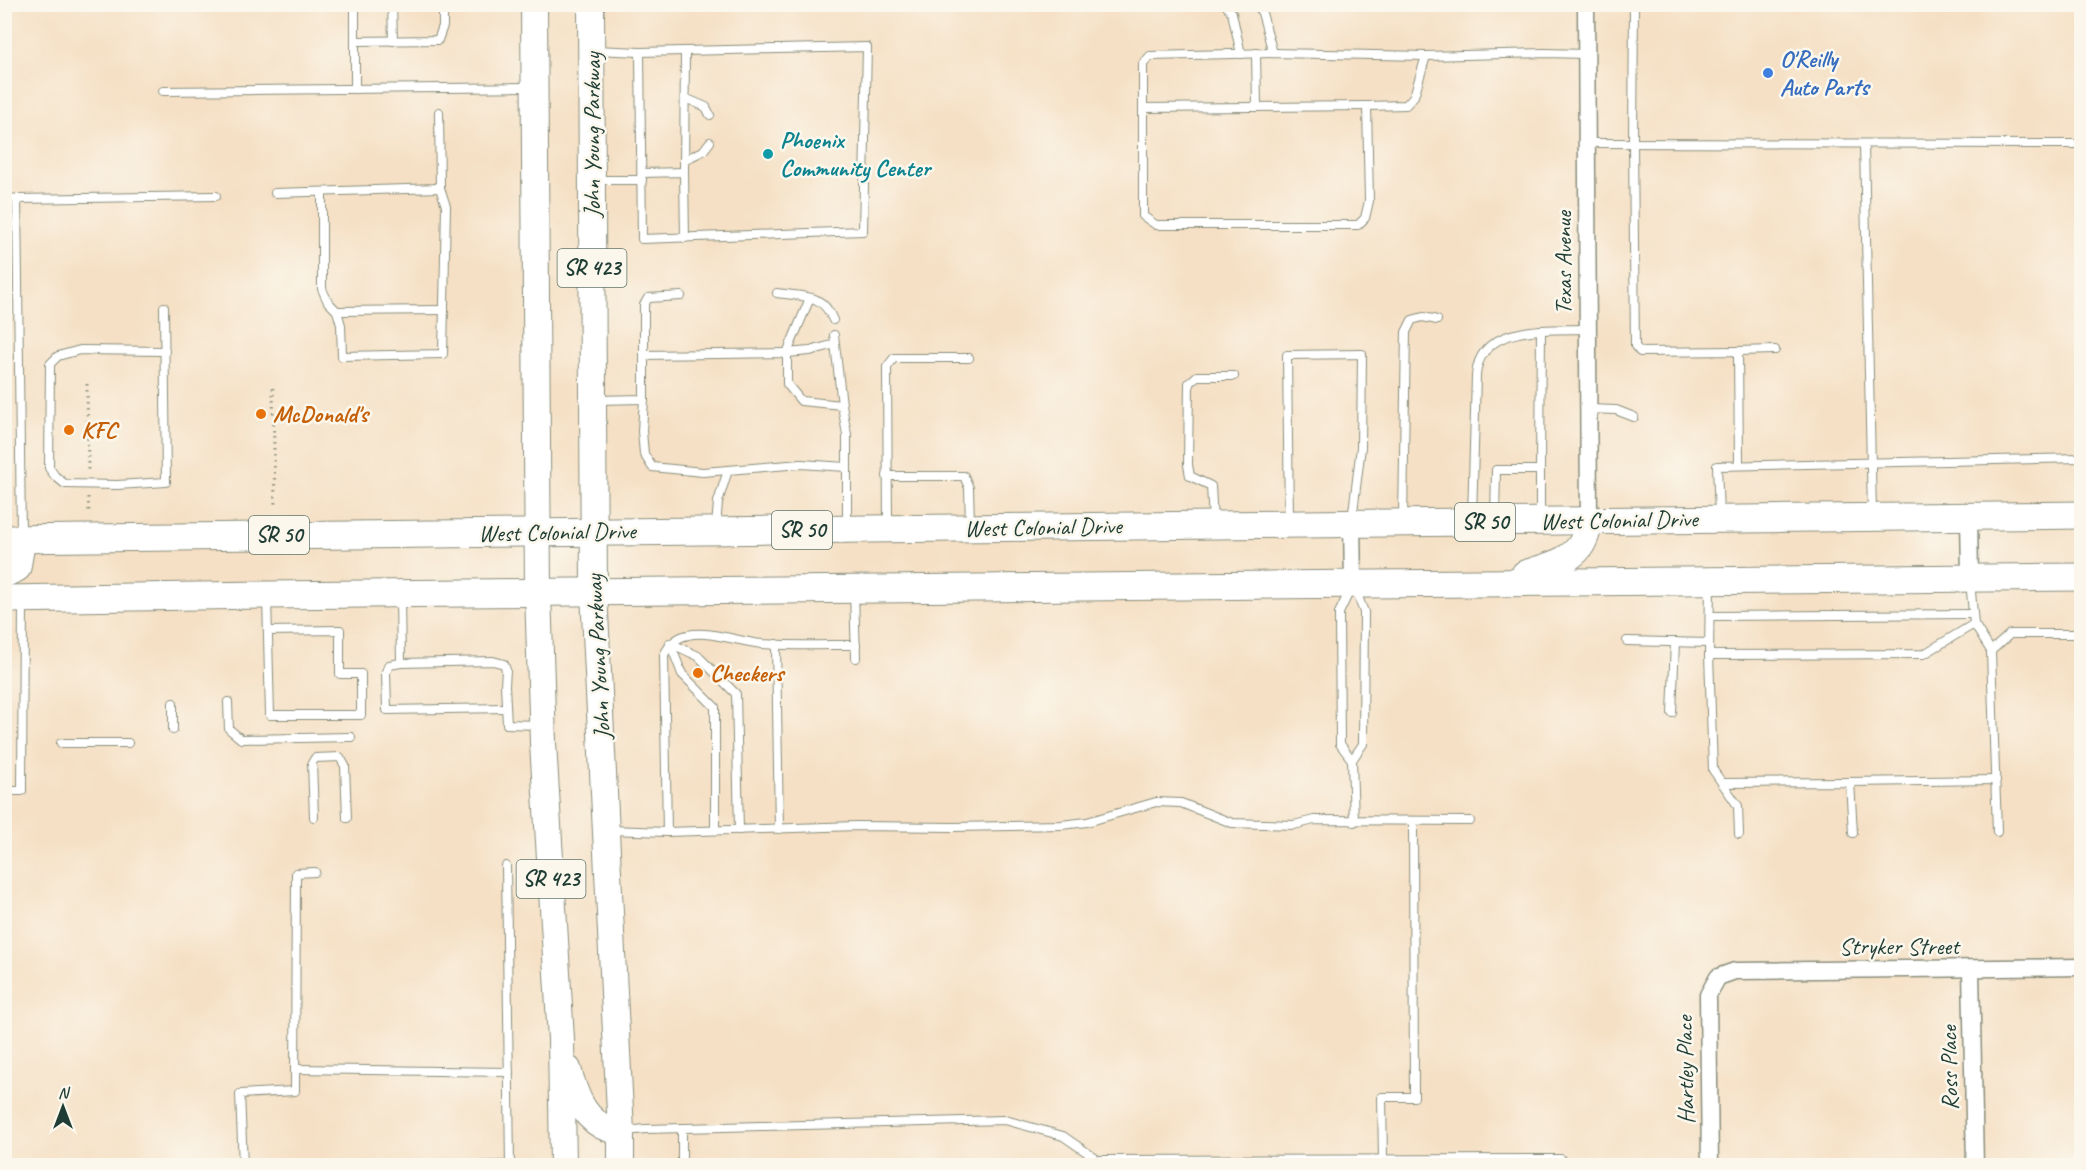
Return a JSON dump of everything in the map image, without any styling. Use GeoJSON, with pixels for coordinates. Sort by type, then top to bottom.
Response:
{"type":"FeatureCollection","features":[{"type":"Feature","properties":{"kind":"highway","name":"West Colonial Drive"},"geometry":{"type":"LineString","coordinates":[[13,539],[2082,515]]}},
{"type":"Feature","properties":{"kind":"highway"},"geometry":{"type":"LineString","coordinates":[[1504,582],[1561,562],[1578,550],[1584,540],[1588,521]]}},
{"type":"Feature","properties":{"kind":"highway"},"geometry":{"type":"LineString","coordinates":[[4,574],[17,568],[13,539]]}},
{"type":"Feature","properties":{"kind":"highway"},"geometry":{"type":"LineString","coordinates":[[14,599],[2082,577]]}},
{"type":"Feature","properties":{"kind":"main road","name":"SR 423"},"geometry":{"type":"LineString","coordinates":[[534,4],[538,593],[542,725],[561,1039],[563,1166]]}},
{"type":"Feature","properties":{"kind":"main road","name":"John Young Parkway"},"geometry":{"type":"LineString","coordinates":[[591,4],[594,592],[621,1166]]}},
{"type":"Feature","properties":{"kind":"main road"},"geometry":{"type":"LineString","coordinates":[[561,1039],[575,1093],[587,1113],[602,1126],[621,1132]]}},
{"type":"Feature","properties":{"kind":"street","name":"Texas Avenue"},"geometry":{"type":"LineString","coordinates":[[1586,4],[1588,521]]}},
{"type":"Feature","properties":{"kind":"street"},"geometry":{"type":"LineString","coordinates":[[1969,516],[1970,578]]}},
{"type":"Feature","properties":{"kind":"street"},"geometry":{"type":"LineString","coordinates":[[1352,524],[1353,583]]}},
{"type":"Feature","properties":{"kind":"street","name":"Stryker Street"},"geometry":{"type":"LineString","coordinates":[[1718,977],[1735,971],[2082,967]]}},
{"type":"Feature","properties":{"kind":"street","name":"Ross Place"},"geometry":{"type":"LineString","coordinates":[[1971,970],[1975,1166]]}},
{"type":"Feature","properties":{"kind":"street","name":"Hartley Place"},"geometry":{"type":"LineString","coordinates":[[1710,1166],[1708,995],[1718,977]]}},
{"type":"Feature","properties":{"kind":"lane"},"geometry":{"type":"LineString","coordinates":[[355,4],[355,89]]}},
{"type":"Feature","properties":{"kind":"lane"},"geometry":{"type":"LineString","coordinates":[[392,4],[393,41]]}},
{"type":"Feature","properties":{"kind":"lane"},"geometry":{"type":"LineString","coordinates":[[355,41],[438,40],[443,26],[443,4]]}},
{"type":"Feature","properties":{"kind":"lane"},"geometry":{"type":"LineString","coordinates":[[1225,4],[1232,13],[1241,54]]}},
{"type":"Feature","properties":{"kind":"lane"},"geometry":{"type":"LineString","coordinates":[[1257,4],[1262,13],[1273,53]]}},
{"type":"Feature","properties":{"kind":"lane"},"geometry":{"type":"LineString","coordinates":[[1634,4],[1635,346],[1640,352],[1775,350]]}},
{"type":"Feature","properties":{"kind":"lane"},"geometry":{"type":"LineString","coordinates":[[592,50],[685,51],[867,47],[863,231],[642,239],[640,51]]}},
{"type":"Feature","properties":{"kind":"lane"},"geometry":{"type":"LineString","coordinates":[[684,238],[685,51]]}},
{"type":"Feature","properties":{"kind":"lane"},"geometry":{"type":"LineString","coordinates":[[1256,53],[1257,107]]}},
{"type":"Feature","properties":{"kind":"lane"},"geometry":{"type":"LineString","coordinates":[[1367,106],[1369,201],[1365,218],[1358,225],[1156,225],[1143,216],[1143,64],[1150,56],[1256,53],[1426,56],[1586,54]]}},
{"type":"Feature","properties":{"kind":"lane"},"geometry":{"type":"LineString","coordinates":[[1143,108],[1406,105],[1414,96],[1426,56]]}},
{"type":"Feature","properties":{"kind":"lane"},"geometry":{"type":"LineString","coordinates":[[163,91],[535,87]]}},
{"type":"Feature","properties":{"kind":"lane"},"geometry":{"type":"LineString","coordinates":[[684,98],[706,107],[710,115]]}},
{"type":"Feature","properties":{"kind":"lane"},"geometry":{"type":"LineString","coordinates":[[322,192],[322,288],[327,302],[337,311],[341,325],[342,356],[443,354],[446,206],[440,189],[439,112]]}},
{"type":"Feature","properties":{"kind":"lane"},"geometry":{"type":"LineString","coordinates":[[684,160],[703,151],[710,142]]}},
{"type":"Feature","properties":{"kind":"lane"},"geometry":{"type":"LineString","coordinates":[[1587,143],[2082,144]]}},
{"type":"Feature","properties":{"kind":"lane"},"geometry":{"type":"LineString","coordinates":[[1864,144],[1872,517]]}},
{"type":"Feature","properties":{"kind":"lane"},"geometry":{"type":"LineString","coordinates":[[591,180],[684,172]]}},
{"type":"Feature","properties":{"kind":"lane"},"geometry":{"type":"LineString","coordinates":[[275,193],[440,189]]}},
{"type":"Feature","properties":{"kind":"lane"},"geometry":{"type":"LineString","coordinates":[[4,197],[16,199],[216,196]]}},
{"type":"Feature","properties":{"kind":"lane"},"geometry":{"type":"LineString","coordinates":[[13,539],[20,308],[16,199]]}},
{"type":"Feature","properties":{"kind":"lane"},"geometry":{"type":"LineString","coordinates":[[777,293],[817,299],[827,307],[832,320]]}},
{"type":"Feature","properties":{"kind":"lane"},"geometry":{"type":"LineString","coordinates":[[681,296],[648,298],[644,305],[642,431],[644,454],[652,467],[703,472],[801,464],[846,467]]}},
{"type":"Feature","properties":{"kind":"lane"},"geometry":{"type":"LineString","coordinates":[[810,298],[787,353],[787,384],[801,401],[842,405]]}},
{"type":"Feature","properties":{"kind":"lane"},"geometry":{"type":"LineString","coordinates":[[164,307],[165,351],[166,482],[117,485],[65,484],[55,476],[50,468],[50,364],[58,356],[80,350],[165,351]]}},
{"type":"Feature","properties":{"kind":"lane"},"geometry":{"type":"LineString","coordinates":[[337,311],[444,310]]}},
{"type":"Feature","properties":{"kind":"lane"},"geometry":{"type":"LineString","coordinates":[[1403,523],[1406,332],[1412,320],[1423,317],[1437,320]]}},
{"type":"Feature","properties":{"kind":"lane"},"geometry":{"type":"LineString","coordinates":[[1484,522],[1476,364],[1482,353],[1494,342],[1518,332],[1588,329]]}},
{"type":"Feature","properties":{"kind":"lane"},"geometry":{"type":"LineString","coordinates":[[1540,521],[1541,330]]}},
{"type":"Feature","properties":{"kind":"lane"},"geometry":{"type":"LineString","coordinates":[[644,355],[787,353],[810,351],[834,339],[847,435],[847,530]]}},
{"type":"Feature","properties":{"kind":"lane"},"geometry":{"type":"LineString","coordinates":[[1738,351],[1739,465]]}},
{"type":"Feature","properties":{"kind":"lane"},"geometry":{"type":"LineString","coordinates":[[1289,524],[1287,355],[1362,354],[1361,447],[1352,524]]}},
{"type":"Feature","properties":{"kind":"lane"},"geometry":{"type":"LineString","coordinates":[[888,529],[887,367],[894,358],[969,358]]}},
{"type":"Feature","properties":{"kind":"lane"},"geometry":{"type":"LineString","coordinates":[[1213,525],[1210,486],[1190,476],[1188,465],[1189,383],[1197,376],[1234,376]]}},
{"type":"Feature","properties":{"kind":"lane"},"geometry":{"type":"LineString","coordinates":[[592,400],[644,399]]}},
{"type":"Feature","properties":{"kind":"lane"},"geometry":{"type":"LineString","coordinates":[[1588,409],[1616,410],[1634,417]]}},
{"type":"Feature","properties":{"kind":"lane"},"geometry":{"type":"LineString","coordinates":[[1719,519],[1717,466],[2082,458]]}},
{"type":"Feature","properties":{"kind":"lane"},"geometry":{"type":"LineString","coordinates":[[716,531],[718,502],[728,470]]}},
{"type":"Feature","properties":{"kind":"lane"},"geometry":{"type":"LineString","coordinates":[[1484,522],[1496,470],[1540,470]]}},
{"type":"Feature","properties":{"kind":"lane"},"geometry":{"type":"LineString","coordinates":[[887,476],[964,476],[969,488],[970,528]]}},
{"type":"Feature","properties":{"kind":"lane"},"geometry":{"type":"LineString","coordinates":[[1970,578],[1974,624],[1991,651],[1997,832]]}},
{"type":"Feature","properties":{"kind":"lane"},"geometry":{"type":"LineString","coordinates":[[1710,580],[1709,655],[1713,770],[1738,806],[1739,834]]}},
{"type":"Feature","properties":{"kind":"lane"},"geometry":{"type":"LineString","coordinates":[[1352,760],[1363,744],[1364,612],[1353,583]]}},
{"type":"Feature","properties":{"kind":"lane"},"geometry":{"type":"LineString","coordinates":[[1353,583],[1339,613],[1340,744],[1352,760],[1354,822]]}},
{"type":"Feature","properties":{"kind":"lane"},"geometry":{"type":"LineString","coordinates":[[854,589],[856,658]]}},
{"type":"Feature","properties":{"kind":"lane"},"geometry":{"type":"LineString","coordinates":[[400,594],[401,663]]}},
{"type":"Feature","properties":{"kind":"lane"},"geometry":{"type":"LineString","coordinates":[[267,595],[270,715],[361,715],[361,674],[340,674],[340,630],[268,631]]}},
{"type":"Feature","properties":{"kind":"lane"},"geometry":{"type":"LineString","coordinates":[[4,791],[22,791],[14,599]]}},
{"type":"Feature","properties":{"kind":"lane"},"geometry":{"type":"LineString","coordinates":[[1711,616],[1973,614]]}},
{"type":"Feature","properties":{"kind":"lane"},"geometry":{"type":"LineString","coordinates":[[1709,655],[1924,654],[1974,624]]}},
{"type":"Feature","properties":{"kind":"lane"},"geometry":{"type":"LineString","coordinates":[[667,832],[664,655],[670,643],[686,635],[708,634],[732,640],[776,644],[856,645]]}},
{"type":"Feature","properties":{"kind":"lane"},"geometry":{"type":"LineString","coordinates":[[1991,651],[2010,634],[2082,634]]}},
{"type":"Feature","properties":{"kind":"lane"},"geometry":{"type":"LineString","coordinates":[[1626,641],[1709,643]]}},
{"type":"Feature","properties":{"kind":"lane"},"geometry":{"type":"LineString","coordinates":[[1672,713],[1675,642]]}},
{"type":"Feature","properties":{"kind":"lane"},"geometry":{"type":"LineString","coordinates":[[670,643],[698,656],[736,694],[739,830]]}},
{"type":"Feature","properties":{"kind":"lane"},"geometry":{"type":"LineString","coordinates":[[670,643],[682,674],[715,707],[715,830]]}},
{"type":"Feature","properties":{"kind":"lane"},"geometry":{"type":"LineString","coordinates":[[776,644],[779,829]]}},
{"type":"Feature","properties":{"kind":"lane"},"geometry":{"type":"LineString","coordinates":[[506,708],[387,710],[386,672],[389,665],[401,663],[494,661],[504,664],[507,724],[542,725]]}},
{"type":"Feature","properties":{"kind":"lane"},"geometry":{"type":"LineString","coordinates":[[228,702],[229,729],[241,739],[351,737]]}},
{"type":"Feature","properties":{"kind":"lane"},"geometry":{"type":"LineString","coordinates":[[173,703],[173,730]]}},
{"type":"Feature","properties":{"kind":"lane"},"geometry":{"type":"LineString","coordinates":[[61,743],[128,743]]}},
{"type":"Feature","properties":{"kind":"lane"},"geometry":{"type":"LineString","coordinates":[[314,817],[312,763],[320,756],[340,757],[343,760],[347,818]]}},
{"type":"Feature","properties":{"kind":"lane"},"geometry":{"type":"LineString","coordinates":[[1722,783],[1996,780]]}},
{"type":"Feature","properties":{"kind":"lane"},"geometry":{"type":"LineString","coordinates":[[1850,782],[1853,833]]}},
{"type":"Feature","properties":{"kind":"lane"},"geometry":{"type":"LineString","coordinates":[[606,830],[667,832],[1061,825],[1087,822],[1156,802],[1181,803],[1232,823],[1250,825],[1294,825],[1314,820],[1470,821]]}},
{"type":"Feature","properties":{"kind":"lane"},"geometry":{"type":"LineString","coordinates":[[1383,1159],[1382,1097],[1414,1097],[1413,821]]}},
{"type":"Feature","properties":{"kind":"lane"},"geometry":{"type":"LineString","coordinates":[[470,1166],[510,1165],[506,866]]}},
{"type":"Feature","properties":{"kind":"lane"},"geometry":{"type":"LineString","coordinates":[[243,1166],[240,1094],[295,1091],[296,873],[315,872]]}},
{"type":"Feature","properties":{"kind":"lane"},"geometry":{"type":"LineString","coordinates":[[295,1069],[509,1072]]}},
{"type":"Feature","properties":{"kind":"lane"},"geometry":{"type":"LineString","coordinates":[[621,1132],[682,1128],[1005,1120],[1063,1136],[1098,1163],[1561,1159]]}},
{"type":"Feature","properties":{"kind":"lane"},"geometry":{"type":"LineString","coordinates":[[682,1128],[682,1166]]}},
{"type":"Feature","properties":{"kind":"path"},"geometry":{"type":"LineString","coordinates":[[87,384],[89,511]]}},
{"type":"Feature","properties":{"kind":"path"},"geometry":{"type":"LineString","coordinates":[[273,388],[275,508]]}},
{"type":"Feature","properties":{"kind":"place","name":"O'Reilly Auto Parts"},"geometry":{"type":"Point","coordinates":[1768,73]}},
{"type":"Feature","properties":{"kind":"place","name":"Phoenix Community Center"},"geometry":{"type":"Point","coordinates":[768,154]}},
{"type":"Feature","properties":{"kind":"place","name":"McDonald's"},"geometry":{"type":"Point","coordinates":[261,414]}},
{"type":"Feature","properties":{"kind":"place","name":"KFC"},"geometry":{"type":"Point","coordinates":[69,430]}},
{"type":"Feature","properties":{"kind":"place","name":"Checkers"},"geometry":{"type":"Point","coordinates":[698,673]}}]}
